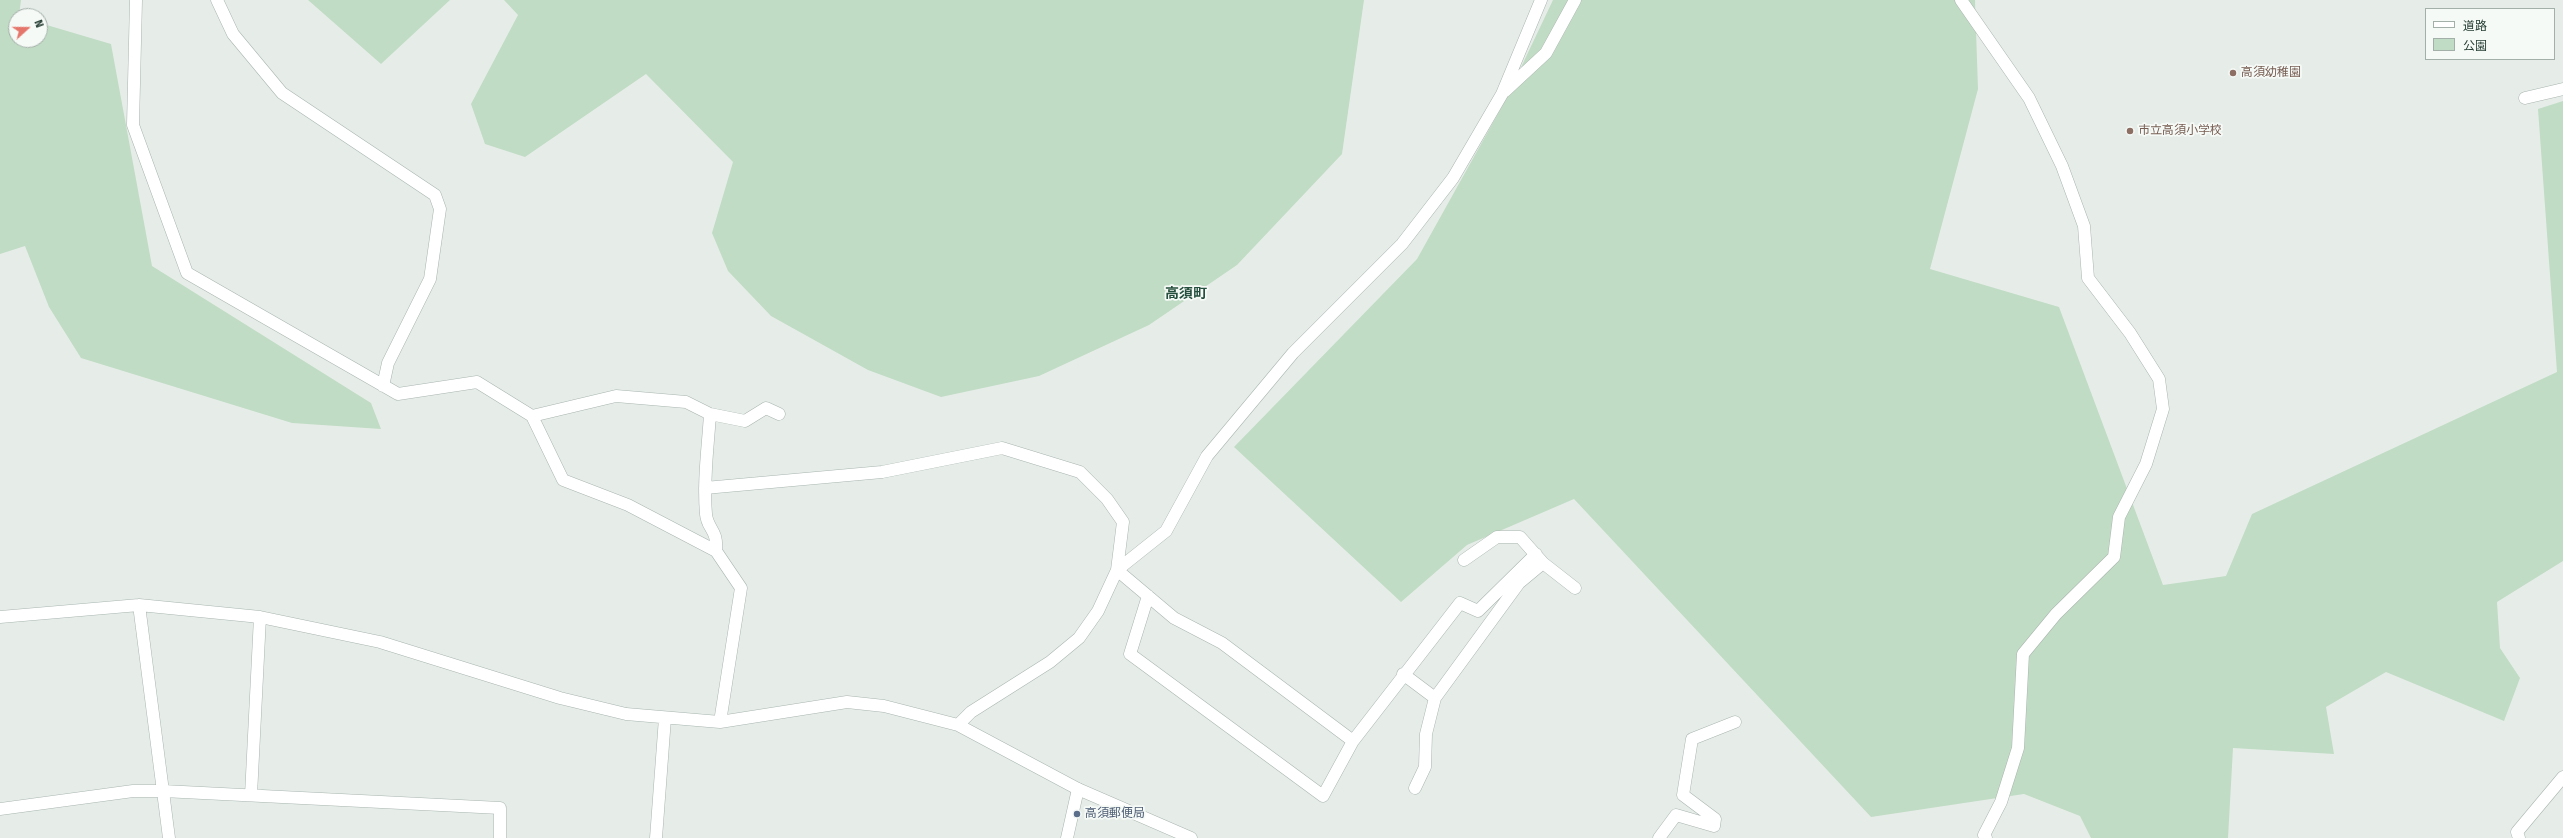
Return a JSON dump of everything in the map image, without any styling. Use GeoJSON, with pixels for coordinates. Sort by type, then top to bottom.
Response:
{"type":"FeatureCollection","features":[{"type":"Feature","properties":{"kind":"street"},"geometry":{"type":"LineString","coordinates":[[136,0],[133,125],[187,273],[398,394],[477,382],[532,416],[563,480],[628,505],[716,551],[741,588],[728,661],[720,722]]}},
{"type":"Feature","properties":{"kind":"street"},"geometry":{"type":"LineString","coordinates":[[217,0],[232,34],[282,93],[435,195],[440,209],[430,279],[388,363],[383,386]]}},
{"type":"Feature","properties":{"kind":"street"},"geometry":{"type":"LineString","coordinates":[[1117,570],[1166,531],[1207,456],[1293,353],[1402,244],[1453,178],[1502,94],[1541,0]]}},
{"type":"Feature","properties":{"kind":"street"},"geometry":{"type":"LineString","coordinates":[[1502,94],[1546,53],[1575,0]]}},
{"type":"Feature","properties":{"kind":"street"},"geometry":{"type":"LineString","coordinates":[[1961,0],[2028,98],[2062,166],[2084,226],[2088,278],[2130,334],[2159,379],[2162,409],[2146,464],[2119,517],[2114,557],[2056,614],[2023,654],[2018,748],[2001,802],[1984,835],[1986,838]]}},
{"type":"Feature","properties":{"kind":"street"},"geometry":{"type":"LineString","coordinates":[[2525,98],[2563,89]]}},
{"type":"Feature","properties":{"kind":"street"},"geometry":{"type":"LineString","coordinates":[[532,416],[616,396],[686,402],[710,414],[745,422],[766,408],[779,414]]}},
{"type":"Feature","properties":{"kind":"street"},"geometry":{"type":"LineString","coordinates":[[710,414],[705,488],[706,516],[717,537],[716,551]]}},
{"type":"Feature","properties":{"kind":"street"},"geometry":{"type":"LineString","coordinates":[[705,488],[882,472],[1002,448],[1080,472],[1107,499],[1123,522],[1117,570],[1098,611],[1079,638],[1050,662],[971,712],[958,724]]}},
{"type":"Feature","properties":{"kind":"street"},"geometry":{"type":"LineString","coordinates":[[1464,560],[1497,537],[1520,537],[1540,558],[1575,588]]}},
{"type":"Feature","properties":{"kind":"street"},"geometry":{"type":"LineString","coordinates":[[1148,596],[1130,654],[1323,796],[1353,741],[1403,674],[1460,603],[1478,611],[1540,558]]}},
{"type":"Feature","properties":{"kind":"street"},"geometry":{"type":"LineString","coordinates":[[1415,788],[1425,768],[1426,734],[1435,698],[1519,583],[1540,558]]}},
{"type":"Feature","properties":{"kind":"street"},"geometry":{"type":"LineString","coordinates":[[1117,570],[1174,618],[1222,643],[1353,741]]}},
{"type":"Feature","properties":{"kind":"street"},"geometry":{"type":"LineString","coordinates":[[139,605],[169,838]]}},
{"type":"Feature","properties":{"kind":"street"},"geometry":{"type":"LineString","coordinates":[[0,618],[139,605],[260,617],[380,642],[560,698],[626,714],[665,718],[720,722],[848,702],[884,706],[958,724],[1078,789],[1190,838]]}},
{"type":"Feature","properties":{"kind":"street"},"geometry":{"type":"LineString","coordinates":[[252,795],[260,617]]}},
{"type":"Feature","properties":{"kind":"street"},"geometry":{"type":"LineString","coordinates":[[1403,674],[1435,698]]}},
{"type":"Feature","properties":{"kind":"street"},"geometry":{"type":"LineString","coordinates":[[656,838],[665,718]]}},
{"type":"Feature","properties":{"kind":"street"},"geometry":{"type":"LineString","coordinates":[[1659,838],[1676,815],[1714,826],[1715,819],[1682,794],[1692,739],[1735,722]]}},
{"type":"Feature","properties":{"kind":"street"},"geometry":{"type":"LineString","coordinates":[[2519,838],[2517,832],[2563,776]]}},
{"type":"Feature","properties":{"kind":"street"},"geometry":{"type":"LineString","coordinates":[[1067,838],[1078,789]]}},
{"type":"Feature","properties":{"kind":"street"},"geometry":{"type":"LineString","coordinates":[[0,809],[133,792],[163,791],[500,808],[500,838]]}},
{"type":"Feature","properties":{"kind":"green space"},"geometry":{"type":"Polygon","coordinates":[[[0,0],[21,0],[20,8],[8,8],[8,48],[48,48],[48,25],[111,44],[152,266],[371,403],[381,429],[292,423],[81,358],[49,307],[25,246],[0,254],[0,0]]]}},
{"type":"Feature","properties":{"kind":"green space"},"geometry":{"type":"Polygon","coordinates":[[[308,0],[450,0],[381,64],[308,0]]]}},
{"type":"Feature","properties":{"kind":"green space"},"geometry":{"type":"Polygon","coordinates":[[[504,0],[1364,0],[1342,154],[1237,265],[1149,325],[1039,376],[941,397],[868,370],[771,316],[728,271],[712,233],[733,162],[646,74],[525,157],[485,144],[471,104],[518,15],[504,0]]]}},
{"type":"Feature","properties":{"kind":"green space"},"geometry":{"type":"Polygon","coordinates":[[[1553,0],[1975,0],[1978,89],[1930,269],[2059,307],[2163,585],[2226,576],[2252,514],[2557,372],[2538,109],[2563,101],[2563,561],[2497,602],[2500,648],[2520,678],[2504,721],[2386,672],[2326,707],[2334,754],[2233,748],[2228,838],[2091,838],[2080,816],[2024,794],[1871,817],[1574,499],[1467,545],[1401,602],[1234,447],[1417,259],[1505,101],[1553,0]]]}},
{"type":"Feature","properties":{"kind":"place","name":"高須幼稚園"},"geometry":{"type":"Point","coordinates":[2233,73]}},
{"type":"Feature","properties":{"kind":"place","name":"市立高須小学校"},"geometry":{"type":"Point","coordinates":[2130,131]}},
{"type":"Feature","properties":{"kind":"place","name":"高須郵便局"},"geometry":{"type":"Point","coordinates":[1077,814]}},
{"type":"Feature","properties":{"kind":"district","name":"高須町"},"geometry":{"type":"Point","coordinates":[1186,294]}}]}
